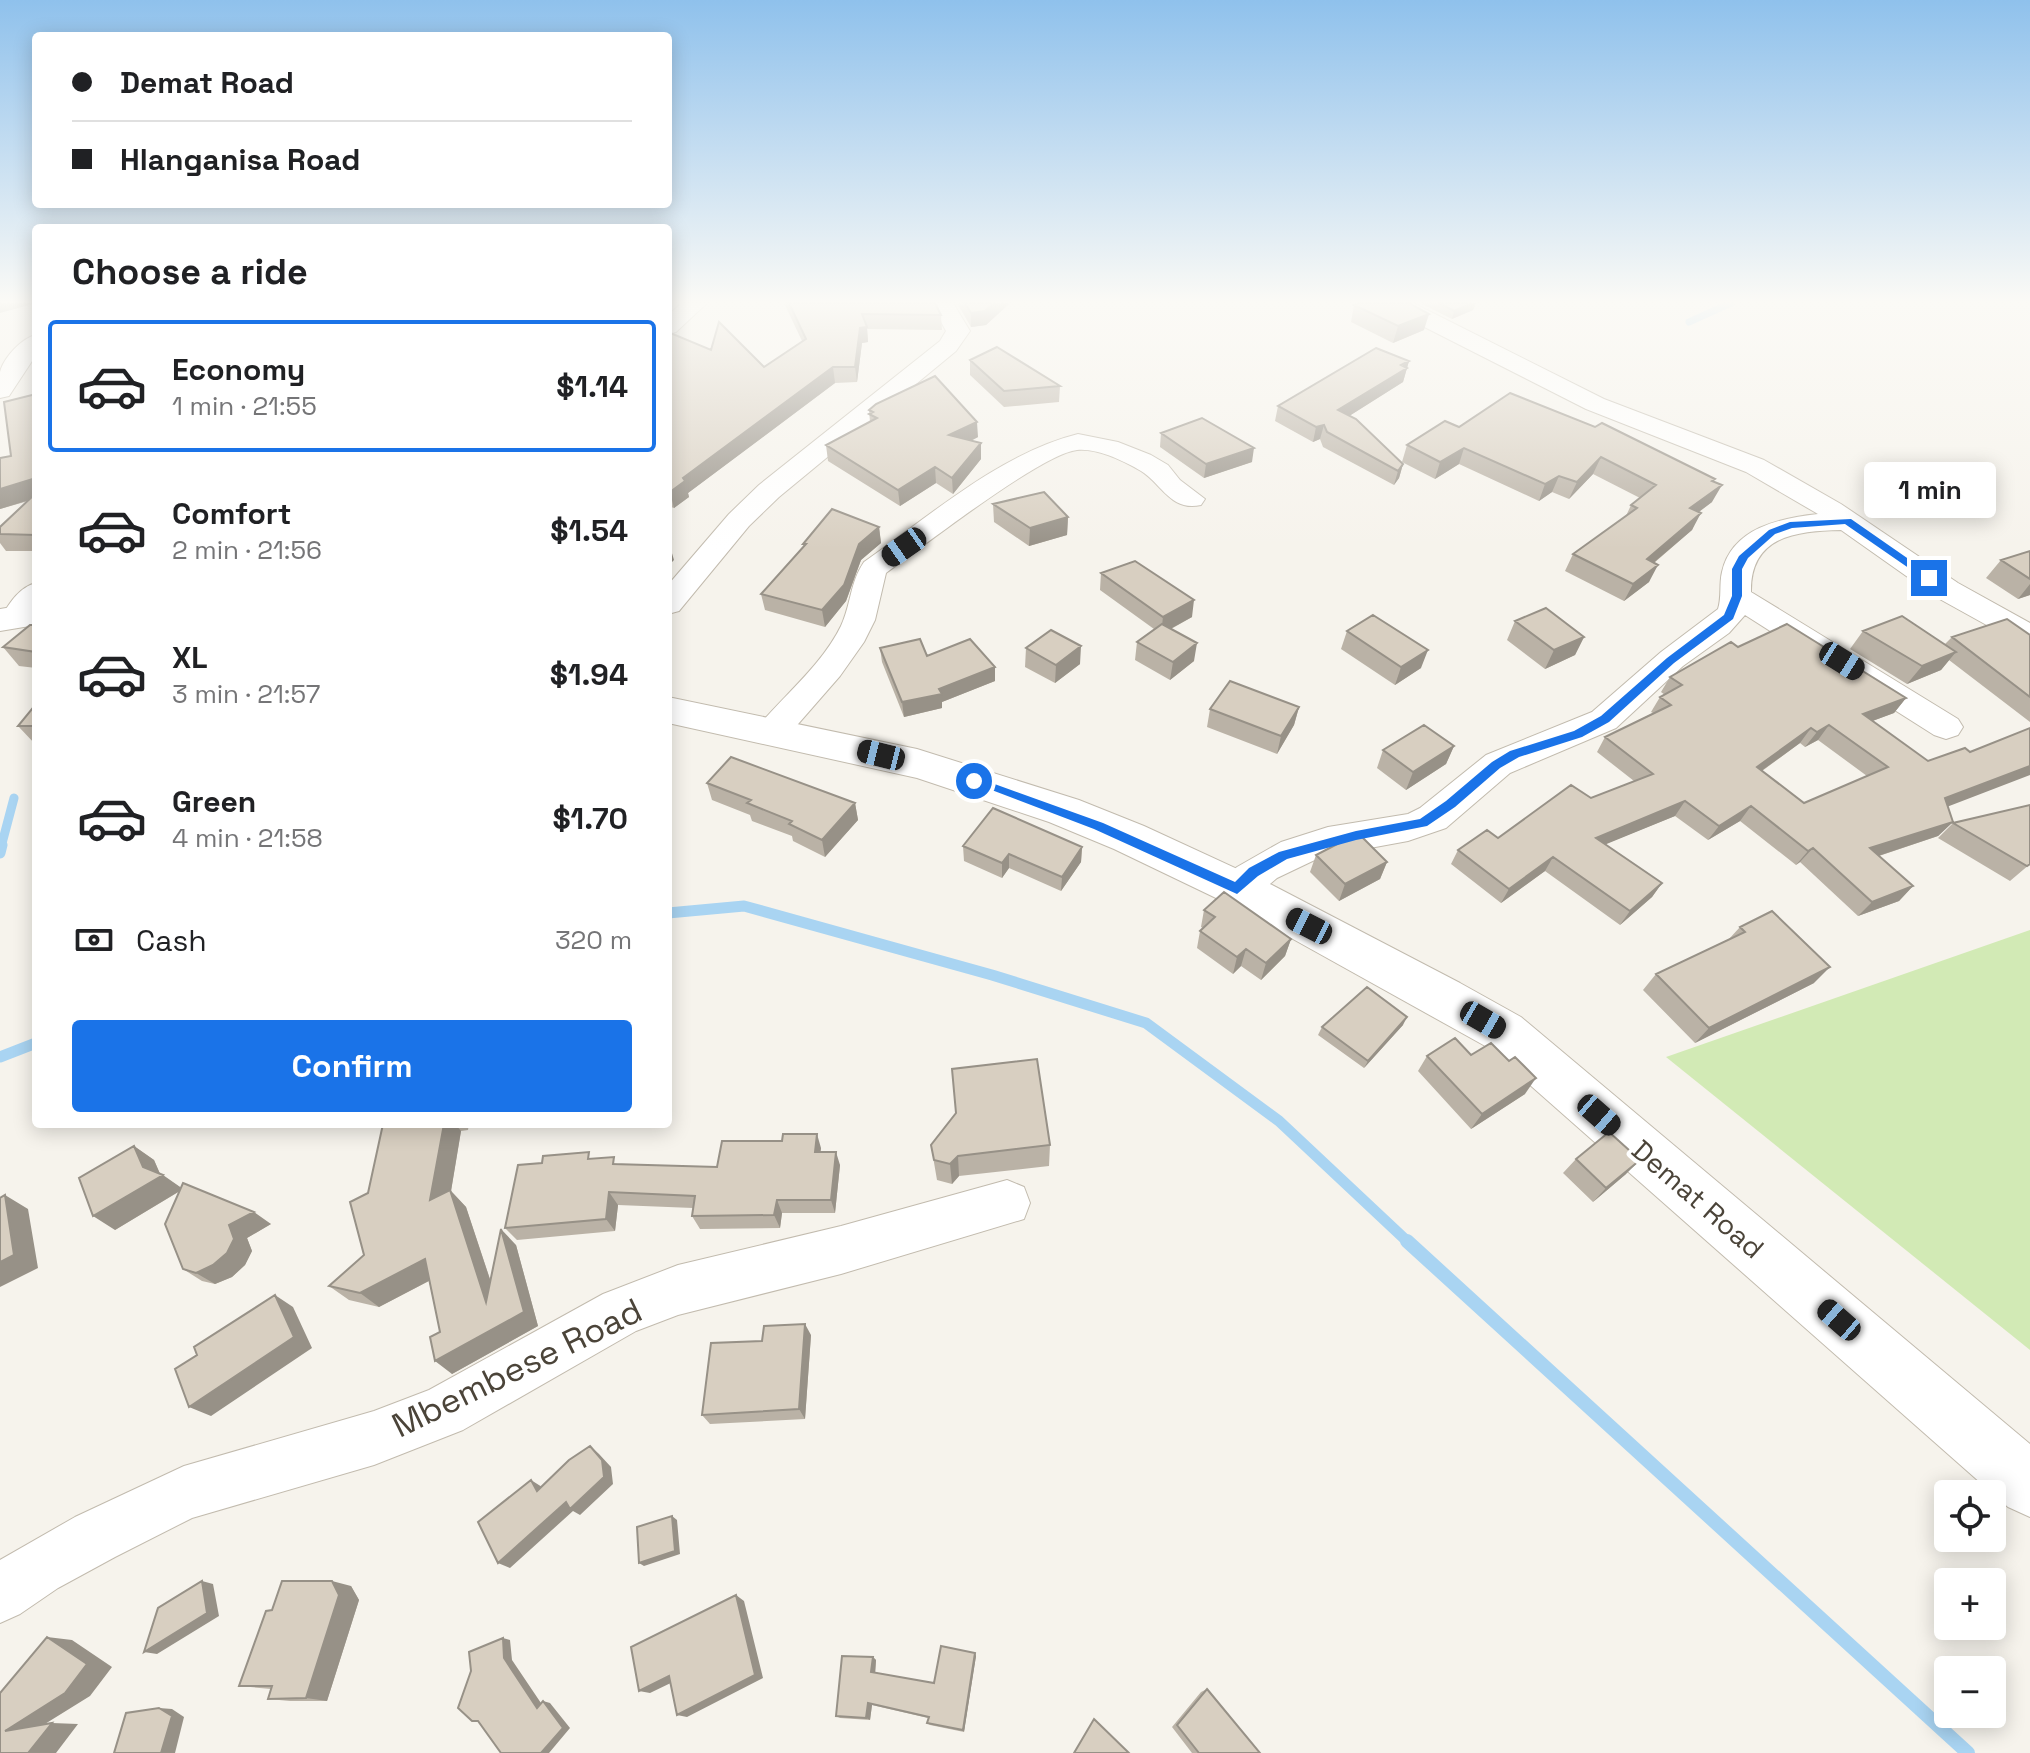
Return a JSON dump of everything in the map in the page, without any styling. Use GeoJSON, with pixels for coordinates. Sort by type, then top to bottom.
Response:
{"type":"FeatureCollection","features":[{"type":"Feature","properties":{"kind":"street"},"geometry":{"type":"LineString","coordinates":[[672,599],[739,520],[769,491],[900,385]]}},
{"type":"Feature","properties":{"kind":"street"},"geometry":{"type":"LineString","coordinates":[[1557,385],[1595,404],[1755,466],[1797,488],[1947,590],[2030,636]]}},
{"type":"Feature","properties":{"kind":"street"},"geometry":{"type":"LineString","coordinates":[[773,731],[856,629],[866,585],[874,568],[971,500],[1057,447],[1077,442],[1094,444],[1129,457],[1159,472],[1171,487],[1191,499]]}},
{"type":"Feature","properties":{"kind":"street"},"geometry":{"type":"LineString","coordinates":[[1237,889],[1254,872],[1284,855],[1356,835],[1423,823],[1451,804],[1496,765],[1515,754],[1578,734],[1605,719],[1670,660],[1729,616],[1737,596],[1737,569],[1744,556],[1772,532],[1790,525],[1847,521]]}},
{"type":"Feature","properties":{"kind":"street"},"geometry":{"type":"LineString","coordinates":[[1737,596],[1946,727]]}},
{"type":"Feature","properties":{"kind":"street","name":"Demat Road"},"geometry":{"type":"LineString","coordinates":[[672,711],[923,766],[999,788],[1099,826],[1237,889],[1504,1032],[2030,1485]]}},
{"type":"Feature","properties":{"kind":"street","name":"Mbembese Road"},"geometry":{"type":"LineString","coordinates":[[0,1594],[38,1568],[184,1493],[374,1438],[444,1411],[621,1312],[678,1290],[841,1250],[1007,1203]]}},
{"type":"Feature","properties":{"kind":"green space"},"geometry":{"type":"Polygon","coordinates":[[[2030,930],[2030,1350],[1666,1057],[2030,930]]]}},
{"type":"Feature","properties":{"kind":"building"},"geometry":{"type":"Polygon","coordinates":[[[672,385],[809,385],[683,478],[685,481],[672,491],[672,385]]]}},
{"type":"Feature","properties":{"kind":"building"},"geometry":{"type":"Polygon","coordinates":[[[916,385],[943,385],[977,422],[949,435],[981,443],[952,478],[935,467],[898,490],[826,445],[877,418],[869,414],[876,404],[916,385]]]}},
{"type":"Feature","properties":{"kind":"building"},"geometry":{"type":"Polygon","coordinates":[[[997,385],[1060,386],[1004,391],[997,385]]]}},
{"type":"Feature","properties":{"kind":"building"},"geometry":{"type":"Polygon","coordinates":[[[1314,385],[1379,385],[1338,410],[1356,419],[1403,464],[1398,471],[1327,432],[1324,425],[1316,427],[1278,406],[1314,385]]]}},
{"type":"Feature","properties":{"kind":"building"},"geometry":{"type":"Polygon","coordinates":[[[1510,393],[1595,427],[1602,423],[1722,485],[1690,508],[1701,513],[1647,559],[1658,565],[1633,584],[1573,554],[1637,508],[1631,505],[1656,485],[1601,457],[1577,482],[1559,476],[1545,484],[1464,448],[1440,462],[1407,445],[1445,421],[1459,427],[1510,393]]]}},
{"type":"Feature","properties":{"kind":"building"},"geometry":{"type":"Polygon","coordinates":[[[32,395],[32,479],[0,489],[0,458],[11,456],[4,402],[32,395]]]}},
{"type":"Feature","properties":{"kind":"building"},"geometry":{"type":"Polygon","coordinates":[[[1202,418],[1254,448],[1206,464],[1161,433],[1202,418]]]}},
{"type":"Feature","properties":{"kind":"building"},"geometry":{"type":"Polygon","coordinates":[[[1044,492],[1068,517],[1030,528],[993,504],[1044,492]]]}},
{"type":"Feature","properties":{"kind":"building"},"geometry":{"type":"Polygon","coordinates":[[[32,497],[32,535],[0,534],[0,527],[32,497]]]}},
{"type":"Feature","properties":{"kind":"building"},"geometry":{"type":"Polygon","coordinates":[[[832,509],[879,527],[859,544],[844,585],[822,610],[761,594],[806,544],[803,544],[832,509]]]}},
{"type":"Feature","properties":{"kind":"building"},"geometry":{"type":"Polygon","coordinates":[[[2030,551],[2030,579],[2001,560],[2030,551]]]}},
{"type":"Feature","properties":{"kind":"building"},"geometry":{"type":"Polygon","coordinates":[[[1135,561],[1194,600],[1163,617],[1101,573],[1135,561]]]}},
{"type":"Feature","properties":{"kind":"building"},"geometry":{"type":"Polygon","coordinates":[[[1546,608],[1584,637],[1554,650],[1515,621],[1546,608]]]}},
{"type":"Feature","properties":{"kind":"building"},"geometry":{"type":"Polygon","coordinates":[[[1373,615],[1428,650],[1401,667],[1347,631],[1373,615]]]}},
{"type":"Feature","properties":{"kind":"building"},"geometry":{"type":"Polygon","coordinates":[[[1902,616],[1956,652],[1922,666],[1863,631],[1902,616]]]}},
{"type":"Feature","properties":{"kind":"building"},"geometry":{"type":"Polygon","coordinates":[[[2007,619],[2030,635],[2030,697],[1952,637],[2007,619]]]}},
{"type":"Feature","properties":{"kind":"building"},"geometry":{"type":"Polygon","coordinates":[[[1162,624],[1197,643],[1173,662],[1137,642],[1162,624]]]}},
{"type":"Feature","properties":{"kind":"building"},"geometry":{"type":"Polygon","coordinates":[[[1787,624],[1906,698],[1863,714],[1928,761],[1965,748],[1970,752],[2030,728],[2030,766],[1945,798],[1953,822],[1870,848],[1913,886],[1872,902],[1813,848],[1808,851],[1751,806],[1719,826],[1685,801],[1596,838],[1662,883],[1630,911],[1553,857],[1509,889],[1458,850],[1487,830],[1498,838],[1571,785],[1591,798],[1653,774],[1605,737],[1671,705],[1660,697],[1682,685],[1670,677],[1731,642],[1738,647],[1787,624]],[[1829,725],[1817,732],[1811,728],[1757,767],[1804,803],[1888,767],[1829,725]]]}},
{"type":"Feature","properties":{"kind":"building"},"geometry":{"type":"Polygon","coordinates":[[[30,625],[32,625],[32,651],[3,647],[30,625]]]}},
{"type":"Feature","properties":{"kind":"building"},"geometry":{"type":"Polygon","coordinates":[[[1051,630],[1081,646],[1056,665],[1026,648],[1051,630]]]}},
{"type":"Feature","properties":{"kind":"building"},"geometry":{"type":"Polygon","coordinates":[[[920,639],[927,656],[970,639],[995,667],[939,689],[942,694],[902,702],[880,648],[920,639]]]}},
{"type":"Feature","properties":{"kind":"building"},"geometry":{"type":"Polygon","coordinates":[[[1230,681],[1299,707],[1281,736],[1210,709],[1230,681]]]}},
{"type":"Feature","properties":{"kind":"building"},"geometry":{"type":"Polygon","coordinates":[[[32,709],[32,726],[18,726],[32,709]]]}},
{"type":"Feature","properties":{"kind":"building"},"geometry":{"type":"Polygon","coordinates":[[[1424,725],[1454,746],[1413,772],[1383,750],[1424,725]]]}},
{"type":"Feature","properties":{"kind":"building"},"geometry":{"type":"Polygon","coordinates":[[[731,757],[855,803],[822,840],[789,824],[792,821],[747,803],[751,800],[707,783],[731,757]]]}},
{"type":"Feature","properties":{"kind":"building"},"geometry":{"type":"Polygon","coordinates":[[[2030,805],[2030,864],[2027,866],[1953,823],[2030,805]]]}},
{"type":"Feature","properties":{"kind":"building"},"geometry":{"type":"Polygon","coordinates":[[[993,808],[1082,847],[1062,877],[1009,854],[1002,863],[963,846],[993,808]]]}},
{"type":"Feature","properties":{"kind":"building"},"geometry":{"type":"Polygon","coordinates":[[[1361,836],[1387,862],[1345,884],[1316,855],[1347,839],[1361,836]]]}},
{"type":"Feature","properties":{"kind":"building"},"geometry":{"type":"Polygon","coordinates":[[[1224,892],[1291,939],[1266,963],[1246,949],[1237,957],[1200,931],[1215,917],[1204,910],[1224,892]]]}},
{"type":"Feature","properties":{"kind":"building"},"geometry":{"type":"Polygon","coordinates":[[[1772,911],[1830,967],[1709,1028],[1656,974],[1745,932],[1740,927],[1772,911]]]}},
{"type":"Feature","properties":{"kind":"building"},"geometry":{"type":"Polygon","coordinates":[[[1367,987],[1407,1017],[1368,1061],[1322,1027],[1367,987]]]}},
{"type":"Feature","properties":{"kind":"building"},"geometry":{"type":"Polygon","coordinates":[[[1455,1038],[1471,1055],[1491,1043],[1509,1061],[1515,1057],[1536,1078],[1482,1114],[1427,1056],[1455,1038]]]}},
{"type":"Feature","properties":{"kind":"building"},"geometry":{"type":"Polygon","coordinates":[[[1037,1059],[1050,1145],[958,1156],[950,1164],[934,1160],[931,1145],[956,1113],[952,1069],[1037,1059]]]}},
{"type":"Feature","properties":{"kind":"building"},"geometry":{"type":"Polygon","coordinates":[[[382,1128],[443,1128],[430,1200],[450,1190],[486,1302],[501,1229],[524,1312],[435,1361],[430,1337],[440,1332],[425,1259],[360,1293],[329,1286],[364,1255],[350,1202],[368,1193],[382,1128]]]}},
{"type":"Feature","properties":{"kind":"building"},"geometry":{"type":"Polygon","coordinates":[[[1609,1132],[1640,1160],[1606,1188],[1576,1159],[1609,1132]]]}},
{"type":"Feature","properties":{"kind":"building"},"geometry":{"type":"Polygon","coordinates":[[[783,1134],[817,1134],[815,1152],[836,1152],[831,1200],[777,1200],[774,1215],[692,1216],[695,1196],[609,1192],[606,1219],[505,1228],[518,1165],[542,1163],[543,1156],[589,1152],[588,1159],[614,1157],[613,1164],[717,1167],[722,1141],[782,1141],[783,1134]]]}},
{"type":"Feature","properties":{"kind":"building"},"geometry":{"type":"Polygon","coordinates":[[[134,1146],[143,1167],[163,1175],[93,1216],[79,1178],[134,1146]]]}},
{"type":"Feature","properties":{"kind":"building"},"geometry":{"type":"Polygon","coordinates":[[[183,1183],[254,1212],[229,1225],[234,1239],[227,1253],[213,1265],[196,1273],[183,1269],[165,1224],[183,1183]]]}},
{"type":"Feature","properties":{"kind":"building"},"geometry":{"type":"Polygon","coordinates":[[[5,1195],[14,1255],[0,1262],[0,1198],[5,1195]]]}},
{"type":"Feature","properties":{"kind":"building"},"geometry":{"type":"Polygon","coordinates":[[[275,1295],[294,1337],[189,1407],[175,1369],[197,1355],[194,1347],[275,1295]]]}},
{"type":"Feature","properties":{"kind":"building"},"geometry":{"type":"Polygon","coordinates":[[[805,1324],[799,1409],[702,1415],[711,1343],[762,1341],[764,1326],[805,1324]]]}},
{"type":"Feature","properties":{"kind":"building"},"geometry":{"type":"Polygon","coordinates":[[[590,1446],[602,1460],[604,1477],[570,1509],[566,1502],[498,1563],[478,1522],[531,1480],[537,1491],[569,1460],[590,1446]]]}},
{"type":"Feature","properties":{"kind":"building"},"geometry":{"type":"Polygon","coordinates":[[[672,1516],[675,1551],[639,1563],[637,1527],[672,1516]]]}},
{"type":"Feature","properties":{"kind":"building"},"geometry":{"type":"Polygon","coordinates":[[[202,1581],[207,1613],[144,1652],[158,1608],[202,1581]]]}},
{"type":"Feature","properties":{"kind":"building"},"geometry":{"type":"Polygon","coordinates":[[[282,1581],[332,1581],[339,1595],[306,1698],[268,1699],[272,1686],[239,1686],[266,1611],[272,1610],[282,1581]]]}},
{"type":"Feature","properties":{"kind":"building"},"geometry":{"type":"Polygon","coordinates":[[[736,1595],[755,1675],[677,1715],[669,1676],[639,1691],[631,1647],[736,1595]]]}},
{"type":"Feature","properties":{"kind":"building"},"geometry":{"type":"Polygon","coordinates":[[[47,1637],[87,1664],[65,1693],[5,1731],[52,1723],[28,1753],[0,1753],[0,1693],[47,1637]]]}},
{"type":"Feature","properties":{"kind":"building"},"geometry":{"type":"Polygon","coordinates":[[[503,1638],[504,1658],[537,1708],[543,1701],[563,1728],[541,1753],[501,1753],[478,1721],[472,1721],[458,1708],[471,1671],[469,1652],[503,1638]]]}},
{"type":"Feature","properties":{"kind":"building"},"geometry":{"type":"Polygon","coordinates":[[[941,1646],[975,1653],[963,1730],[927,1723],[929,1717],[868,1703],[866,1718],[836,1716],[842,1656],[873,1657],[871,1672],[934,1683],[941,1646]]]}},
{"type":"Feature","properties":{"kind":"building"},"geometry":{"type":"Polygon","coordinates":[[[1207,1689],[1260,1753],[1199,1753],[1177,1725],[1207,1689]]]}},
{"type":"Feature","properties":{"kind":"building"},"geometry":{"type":"Polygon","coordinates":[[[159,1708],[172,1716],[161,1753],[114,1753],[126,1713],[159,1708]]]}},
{"type":"Feature","properties":{"kind":"building"},"geometry":{"type":"Polygon","coordinates":[[[1094,1719],[1129,1753],[1074,1753],[1094,1719]]]}},
{"type":"Feature","properties":{"kind":"waterway"},"geometry":{"type":"LineString","coordinates":[[1,847],[14,798]]}},
{"type":"Feature","properties":{"kind":"waterway"},"geometry":{"type":"LineString","coordinates":[[0,853],[2,845]]}},
{"type":"Feature","properties":{"kind":"waterway"},"geometry":{"type":"LineString","coordinates":[[672,913],[744,906],[992,975],[1146,1023],[1279,1121],[1409,1243]]}},
{"type":"Feature","properties":{"kind":"waterway"},"geometry":{"type":"LineString","coordinates":[[0,1057],[32,1045]]}},
{"type":"Feature","properties":{"kind":"waterway"},"geometry":{"type":"LineString","coordinates":[[1407,1241],[1968,1753]]}},
{"type":"Feature","properties":{"kind":"route"},"geometry":{"type":"LineString","coordinates":[[974,781],[1099,826],[1237,889],[1254,872],[1284,855],[1356,835],[1423,823],[1451,804],[1496,765],[1515,754],[1578,734],[1605,719],[1670,660],[1729,616],[1737,596],[1737,569],[1744,556],[1772,532],[1810,522],[1847,521],[1929,578]]}}]}
